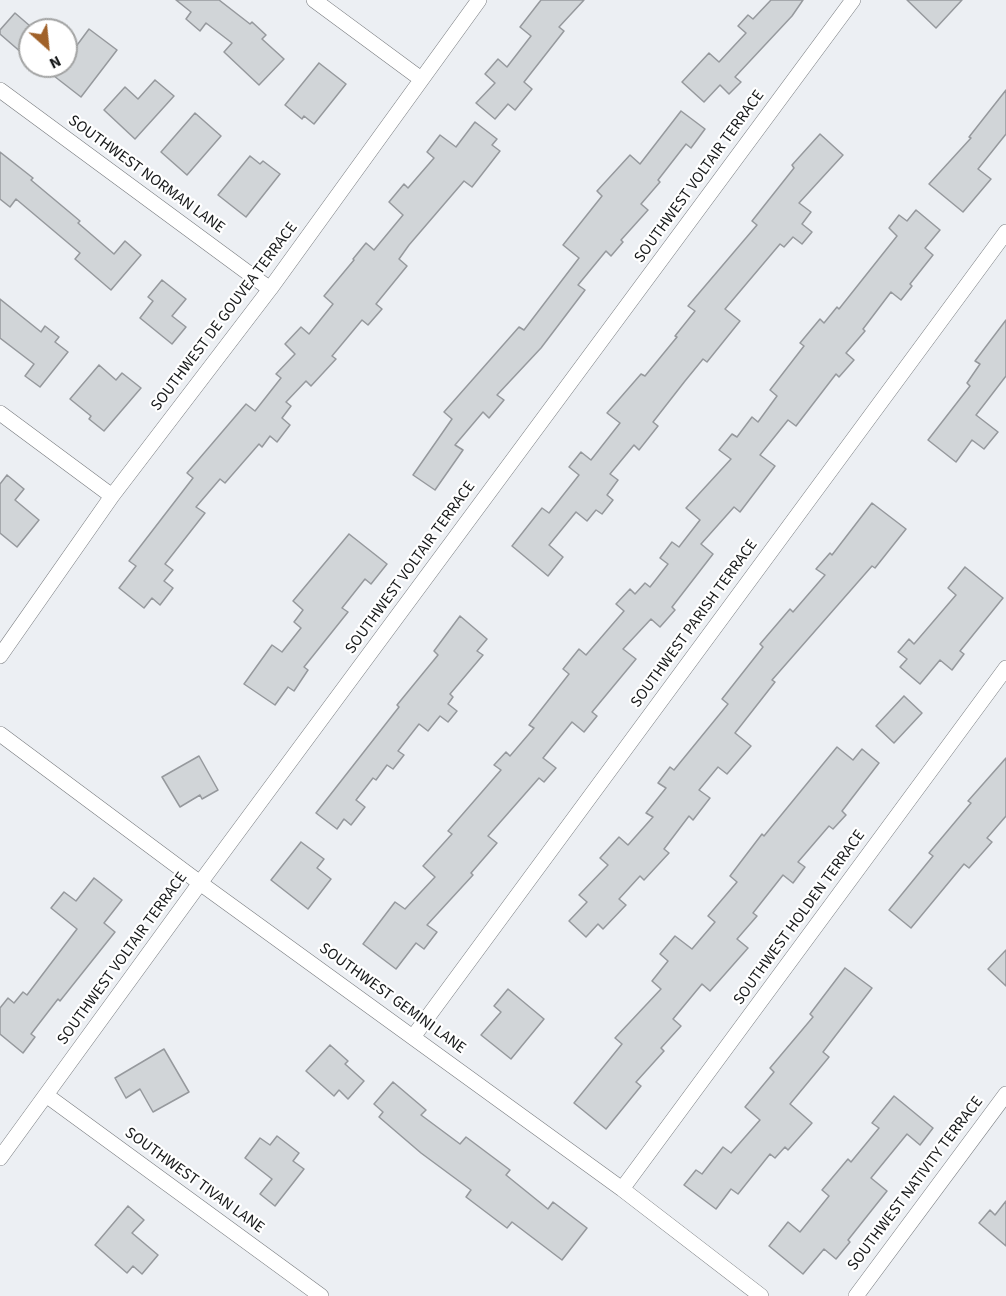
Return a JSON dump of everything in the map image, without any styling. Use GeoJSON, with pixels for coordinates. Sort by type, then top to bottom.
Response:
{"type":"FeatureCollection","features":[{"type":"Feature","properties":{"kind":"street"},"geometry":{"type":"LineString","coordinates":[[314,0],[422,79]]}},
{"type":"Feature","properties":{"kind":"street","name":"SOUTHWEST DE GOUVEA TERRACE"},"geometry":{"type":"LineString","coordinates":[[0,656],[112,496],[270,289],[479,0]]}},
{"type":"Feature","properties":{"kind":"street","name":"SOUTHWEST VOLTAIR TERRACE"},"geometry":{"type":"LineString","coordinates":[[0,1158],[200,883],[853,0]]}},
{"type":"Feature","properties":{"kind":"street","name":"SOUTHWEST NORMAN LANE"},"geometry":{"type":"LineString","coordinates":[[0,90],[270,289]]}},
{"type":"Feature","properties":{"kind":"street","name":"SOUTHWEST PARISH TERRACE"},"geometry":{"type":"LineString","coordinates":[[413,1036],[1006,232]]}},
{"type":"Feature","properties":{"kind":"street"},"geometry":{"type":"LineString","coordinates":[[0,412],[112,496]]}},
{"type":"Feature","properties":{"kind":"street","name":"SOUTHWEST HOLDEN TERRACE"},"geometry":{"type":"LineString","coordinates":[[622,1189],[1006,668]]}},
{"type":"Feature","properties":{"kind":"street","name":"SOUTHWEST GEMINI LANE"},"geometry":{"type":"LineString","coordinates":[[0,734],[200,883],[622,1189],[760,1296]]}},
{"type":"Feature","properties":{"kind":"street","name":"SOUTHWEST NATIVITY TERRACE"},"geometry":{"type":"LineString","coordinates":[[856,1296],[1006,1094]]}},
{"type":"Feature","properties":{"kind":"street","name":"SOUTHWEST TIVAN LANE"},"geometry":{"type":"LineString","coordinates":[[46,1095],[321,1296]]}},
{"type":"Feature","properties":{"kind":"building"},"geometry":{"type":"Polygon","coordinates":[[[176,0],[219,0],[250,24],[252,22],[266,35],[262,39],[284,59],[259,85],[224,52],[232,43],[206,23],[200,31],[186,19],[191,12],[176,0]]]}},
{"type":"Feature","properties":{"kind":"building"},"geometry":{"type":"Polygon","coordinates":[[[541,0],[584,0],[559,27],[564,31],[524,82],[532,89],[515,110],[508,104],[495,119],[476,103],[495,83],[485,74],[498,59],[507,67],[531,36],[520,27],[541,0]]]}},
{"type":"Feature","properties":{"kind":"building"},"geometry":{"type":"Polygon","coordinates":[[[771,0],[803,0],[792,16],[735,77],[741,82],[729,94],[720,85],[704,102],[682,82],[709,53],[719,62],[746,33],[738,26],[748,15],[753,19],[771,0]]]}},
{"type":"Feature","properties":{"kind":"building"},"geometry":{"type":"Polygon","coordinates":[[[907,0],[962,0],[936,28],[907,0]]]}},
{"type":"Feature","properties":{"kind":"building"},"geometry":{"type":"Polygon","coordinates":[[[15,13],[21,18],[18,18],[18,50],[0,34],[0,30],[15,13]]]}},
{"type":"Feature","properties":{"kind":"building"},"geometry":{"type":"Polygon","coordinates":[[[89,29],[117,50],[81,97],[57,78],[78,78],[78,44],[89,29]]]}},
{"type":"Feature","properties":{"kind":"building"},"geometry":{"type":"Polygon","coordinates":[[[319,63],[346,84],[314,124],[304,116],[302,119],[285,105],[319,63]]]}},
{"type":"Feature","properties":{"kind":"building"},"geometry":{"type":"Polygon","coordinates":[[[155,80],[174,96],[135,139],[104,110],[125,87],[138,99],[155,80]]]}},
{"type":"Feature","properties":{"kind":"building"},"geometry":{"type":"Polygon","coordinates":[[[1006,90],[1006,134],[978,169],[991,179],[963,212],[929,184],[971,138],[969,137],[1006,90]]]}},
{"type":"Feature","properties":{"kind":"building"},"geometry":{"type":"Polygon","coordinates":[[[681,111],[705,129],[691,148],[686,144],[658,180],[660,182],[641,204],[648,210],[621,240],[623,242],[611,256],[606,251],[578,285],[585,290],[541,348],[497,395],[504,400],[489,418],[483,412],[455,445],[463,450],[435,490],[413,475],[452,419],[444,412],[519,327],[524,330],[579,258],[563,245],[602,196],[597,191],[630,155],[640,164],[681,111]]]}},
{"type":"Feature","properties":{"kind":"building"},"geometry":{"type":"Polygon","coordinates":[[[195,113],[221,136],[187,175],[161,152],[195,113]]]}},
{"type":"Feature","properties":{"kind":"building"},"geometry":{"type":"Polygon","coordinates":[[[475,122],[497,139],[492,145],[500,151],[472,187],[464,181],[409,245],[399,259],[407,266],[376,304],[382,309],[368,325],[362,320],[332,356],[336,359],[311,386],[306,381],[286,402],[291,406],[282,418],[290,425],[277,442],[270,436],[262,447],[259,444],[225,483],[220,479],[196,507],[205,513],[165,564],[173,570],[164,581],[173,588],[160,605],[152,598],[144,608],[119,588],[136,566],[129,561],[193,478],[187,473],[246,404],[255,411],[281,378],[276,374],[295,354],[285,344],[301,327],[309,334],[333,304],[324,296],[353,259],[366,243],[374,250],[403,215],[389,202],[404,184],[408,188],[434,158],[427,152],[440,135],[456,147],[475,122]]]}},
{"type":"Feature","properties":{"kind":"building"},"geometry":{"type":"Polygon","coordinates":[[[820,134],[843,155],[799,203],[811,212],[802,224],[812,232],[802,244],[793,237],[784,247],[780,244],[725,309],[740,321],[707,362],[703,359],[685,381],[653,422],[658,426],[639,450],[634,445],[610,474],[618,480],[607,495],[613,500],[602,514],[596,510],[587,521],[576,512],[549,545],[563,557],[548,576],[512,546],[542,508],[549,513],[579,475],[569,467],[581,452],[591,460],[620,423],[607,413],[641,374],[645,376],[677,337],[675,336],[695,311],[688,306],[757,225],[752,221],[794,168],[792,165],[820,134]]]}},
{"type":"Feature","properties":{"kind":"building"},"geometry":{"type":"Polygon","coordinates":[[[0,152],[33,178],[31,180],[80,221],[78,223],[114,254],[125,241],[141,255],[111,290],[75,259],[80,253],[16,199],[10,207],[0,199],[0,152]]]}},
{"type":"Feature","properties":{"kind":"building"},"geometry":{"type":"Polygon","coordinates":[[[250,156],[260,164],[263,161],[280,174],[246,217],[218,195],[250,156]]]}},
{"type":"Feature","properties":{"kind":"building"},"geometry":{"type":"Polygon","coordinates":[[[916,210],[940,230],[925,248],[933,255],[910,284],[912,286],[901,300],[891,292],[863,329],[865,331],[846,353],[854,360],[839,377],[836,374],[796,426],[788,420],[760,455],[775,466],[740,512],[734,507],[701,544],[713,554],[672,607],[675,610],[660,627],[651,619],[623,649],[636,659],[592,712],[597,716],[584,732],[572,722],[543,758],[556,768],[544,782],[539,778],[488,836],[497,843],[471,873],[473,875],[427,925],[437,932],[424,949],[416,943],[396,969],[363,944],[395,902],[405,909],[435,877],[423,866],[452,834],[448,831],[501,770],[494,765],[506,752],[510,756],[534,728],[529,725],[569,674],[563,669],[579,649],[586,655],[624,611],[616,604],[630,589],[635,594],[645,583],[650,587],[668,564],[660,558],[672,542],[679,547],[700,520],[686,508],[731,459],[719,450],[732,434],[737,437],[752,417],[758,422],[777,396],[770,390],[804,346],[800,343],[820,319],[824,323],[837,307],[839,309],[897,236],[889,228],[899,215],[907,221],[916,210]]]}},
{"type":"Feature","properties":{"kind":"building"},"geometry":{"type":"Polygon","coordinates":[[[162,280],[186,299],[172,316],[186,327],[172,344],[140,318],[153,301],[148,297],[162,280]]]}},
{"type":"Feature","properties":{"kind":"building"},"geometry":{"type":"Polygon","coordinates":[[[0,299],[41,332],[45,326],[59,337],[55,342],[68,352],[40,387],[25,376],[34,364],[0,338],[0,299]]]}},
{"type":"Feature","properties":{"kind":"building"},"geometry":{"type":"Polygon","coordinates":[[[1006,320],[1006,376],[976,415],[998,432],[984,449],[972,440],[956,462],[928,440],[970,386],[967,383],[980,364],[975,361],[1006,320]]]}},
{"type":"Feature","properties":{"kind":"building"},"geometry":{"type":"Polygon","coordinates":[[[99,365],[116,380],[122,373],[141,388],[104,431],[89,419],[91,416],[70,399],[99,365]]]}},
{"type":"Feature","properties":{"kind":"building"},"geometry":{"type":"Polygon","coordinates":[[[7,475],[24,489],[15,500],[39,520],[17,547],[0,533],[0,484],[7,475]]]}},
{"type":"Feature","properties":{"kind":"building"},"geometry":{"type":"Polygon","coordinates":[[[872,503],[906,529],[875,568],[872,566],[772,680],[775,682],[735,733],[751,746],[727,774],[718,767],[699,790],[710,798],[693,820],[689,816],[664,849],[669,853],[644,880],[640,876],[619,899],[626,905],[603,929],[598,924],[586,937],[569,921],[587,902],[579,895],[608,865],[600,858],[619,837],[628,845],[653,817],[646,813],[666,788],[658,783],[670,767],[674,770],[728,704],[722,699],[763,647],[760,644],[790,609],[793,612],[825,575],[816,569],[830,553],[832,555],[872,503]]]}},
{"type":"Feature","properties":{"kind":"building"},"geometry":{"type":"Polygon","coordinates":[[[349,534],[387,564],[371,584],[365,579],[342,608],[348,612],[304,667],[308,670],[294,691],[288,687],[275,705],[244,684],[272,645],[282,652],[301,628],[294,622],[303,610],[293,601],[349,534]]]}},
{"type":"Feature","properties":{"kind":"building"},"geometry":{"type":"Polygon","coordinates":[[[965,567],[1003,598],[960,651],[964,654],[952,670],[940,660],[920,684],[900,667],[907,659],[898,652],[909,639],[914,644],[956,595],[948,588],[965,567]]]}},
{"type":"Feature","properties":{"kind":"building"},"geometry":{"type":"Polygon","coordinates":[[[460,616],[487,639],[477,651],[483,655],[450,694],[453,697],[448,704],[457,711],[448,722],[440,716],[428,731],[419,724],[398,751],[404,755],[393,769],[387,765],[376,780],[373,778],[356,800],[365,807],[351,825],[344,819],[337,829],[316,813],[399,707],[397,705],[438,655],[434,651],[460,616]]]}},
{"type":"Feature","properties":{"kind":"building"},"geometry":{"type":"Polygon","coordinates":[[[904,696],[922,713],[894,743],[876,726],[904,696]]]}},
{"type":"Feature","properties":{"kind":"building"},"geometry":{"type":"Polygon","coordinates":[[[837,747],[853,760],[862,749],[879,763],[842,811],[846,815],[833,829],[829,826],[798,862],[805,867],[793,883],[783,875],[753,913],[757,916],[737,939],[748,948],[710,991],[702,984],[673,1019],[681,1026],[661,1048],[664,1051],[636,1082],[641,1086],[606,1129],[574,1103],[622,1044],[615,1038],[661,989],[652,981],[668,961],[660,954],[675,936],[692,949],[715,922],[708,916],[737,882],[730,876],[762,834],[764,836],[837,747]]]}},
{"type":"Feature","properties":{"kind":"building"},"geometry":{"type":"Polygon","coordinates":[[[199,756],[218,790],[202,799],[200,795],[180,807],[162,777],[199,756]]]}},
{"type":"Feature","properties":{"kind":"building"},"geometry":{"type":"Polygon","coordinates":[[[1006,758],[1006,816],[987,838],[992,842],[969,868],[964,864],[911,928],[889,910],[933,856],[929,853],[971,803],[968,801],[1006,758]]]}},
{"type":"Feature","properties":{"kind":"building"},"geometry":{"type":"Polygon","coordinates":[[[301,842],[324,859],[317,868],[331,879],[308,909],[271,880],[301,842]]]}},
{"type":"Feature","properties":{"kind":"building"},"geometry":{"type":"Polygon","coordinates":[[[94,878],[122,900],[104,923],[115,932],[31,1034],[35,1037],[23,1053],[0,1034],[0,1008],[8,998],[14,1003],[23,992],[27,995],[77,929],[51,908],[64,892],[76,901],[94,878]]]}},
{"type":"Feature","properties":{"kind":"building"},"geometry":{"type":"Polygon","coordinates":[[[1006,950],[1006,986],[988,969],[1006,950]]]}},
{"type":"Feature","properties":{"kind":"building"},"geometry":{"type":"Polygon","coordinates":[[[845,968],[872,988],[823,1052],[829,1057],[790,1104],[812,1123],[788,1150],[785,1147],[775,1158],[770,1154],[738,1194],[731,1189],[716,1209],[684,1185],[696,1170],[702,1174],[723,1147],[731,1153],[760,1120],[745,1107],[774,1072],[770,1068],[813,1017],[810,1014],[845,968]]]}},
{"type":"Feature","properties":{"kind":"building"},"geometry":{"type":"Polygon","coordinates":[[[508,989],[544,1019],[511,1059],[481,1035],[501,1012],[494,1006],[508,989]]]}},
{"type":"Feature","properties":{"kind":"building"},"geometry":{"type":"Polygon","coordinates":[[[330,1045],[348,1061],[345,1064],[364,1081],[348,1099],[339,1090],[334,1096],[306,1071],[330,1045]]]}},
{"type":"Feature","properties":{"kind":"building"},"geometry":{"type":"Polygon","coordinates":[[[164,1049],[189,1092],[153,1112],[140,1089],[126,1098],[115,1078],[164,1049]]]}},
{"type":"Feature","properties":{"kind":"building"},"geometry":{"type":"Polygon","coordinates":[[[393,1082],[426,1110],[421,1115],[460,1144],[466,1137],[510,1170],[506,1175],[548,1209],[553,1202],[587,1228],[562,1260],[512,1222],[507,1228],[466,1197],[471,1190],[421,1153],[379,1117],[383,1112],[374,1104],[393,1082]]]}},
{"type":"Feature","properties":{"kind":"building"},"geometry":{"type":"Polygon","coordinates":[[[894,1096],[933,1128],[920,1145],[907,1134],[871,1178],[887,1191],[848,1240],[850,1242],[836,1259],[824,1249],[803,1274],[769,1246],[788,1222],[800,1232],[829,1196],[822,1190],[848,1159],[851,1162],[879,1128],[872,1123],[894,1096]]]}},
{"type":"Feature","properties":{"kind":"building"},"geometry":{"type":"Polygon","coordinates":[[[277,1136],[299,1153],[293,1161],[304,1169],[275,1206],[260,1194],[272,1179],[245,1158],[260,1138],[270,1145],[277,1136]]]}},
{"type":"Feature","properties":{"kind":"building"},"geometry":{"type":"Polygon","coordinates":[[[1006,1201],[1006,1246],[979,1223],[990,1210],[995,1215],[1006,1201]]]}},
{"type":"Feature","properties":{"kind":"building"},"geometry":{"type":"Polygon","coordinates":[[[128,1206],[144,1220],[132,1233],[158,1255],[142,1274],[133,1266],[127,1273],[95,1245],[128,1206]]]}}]}
